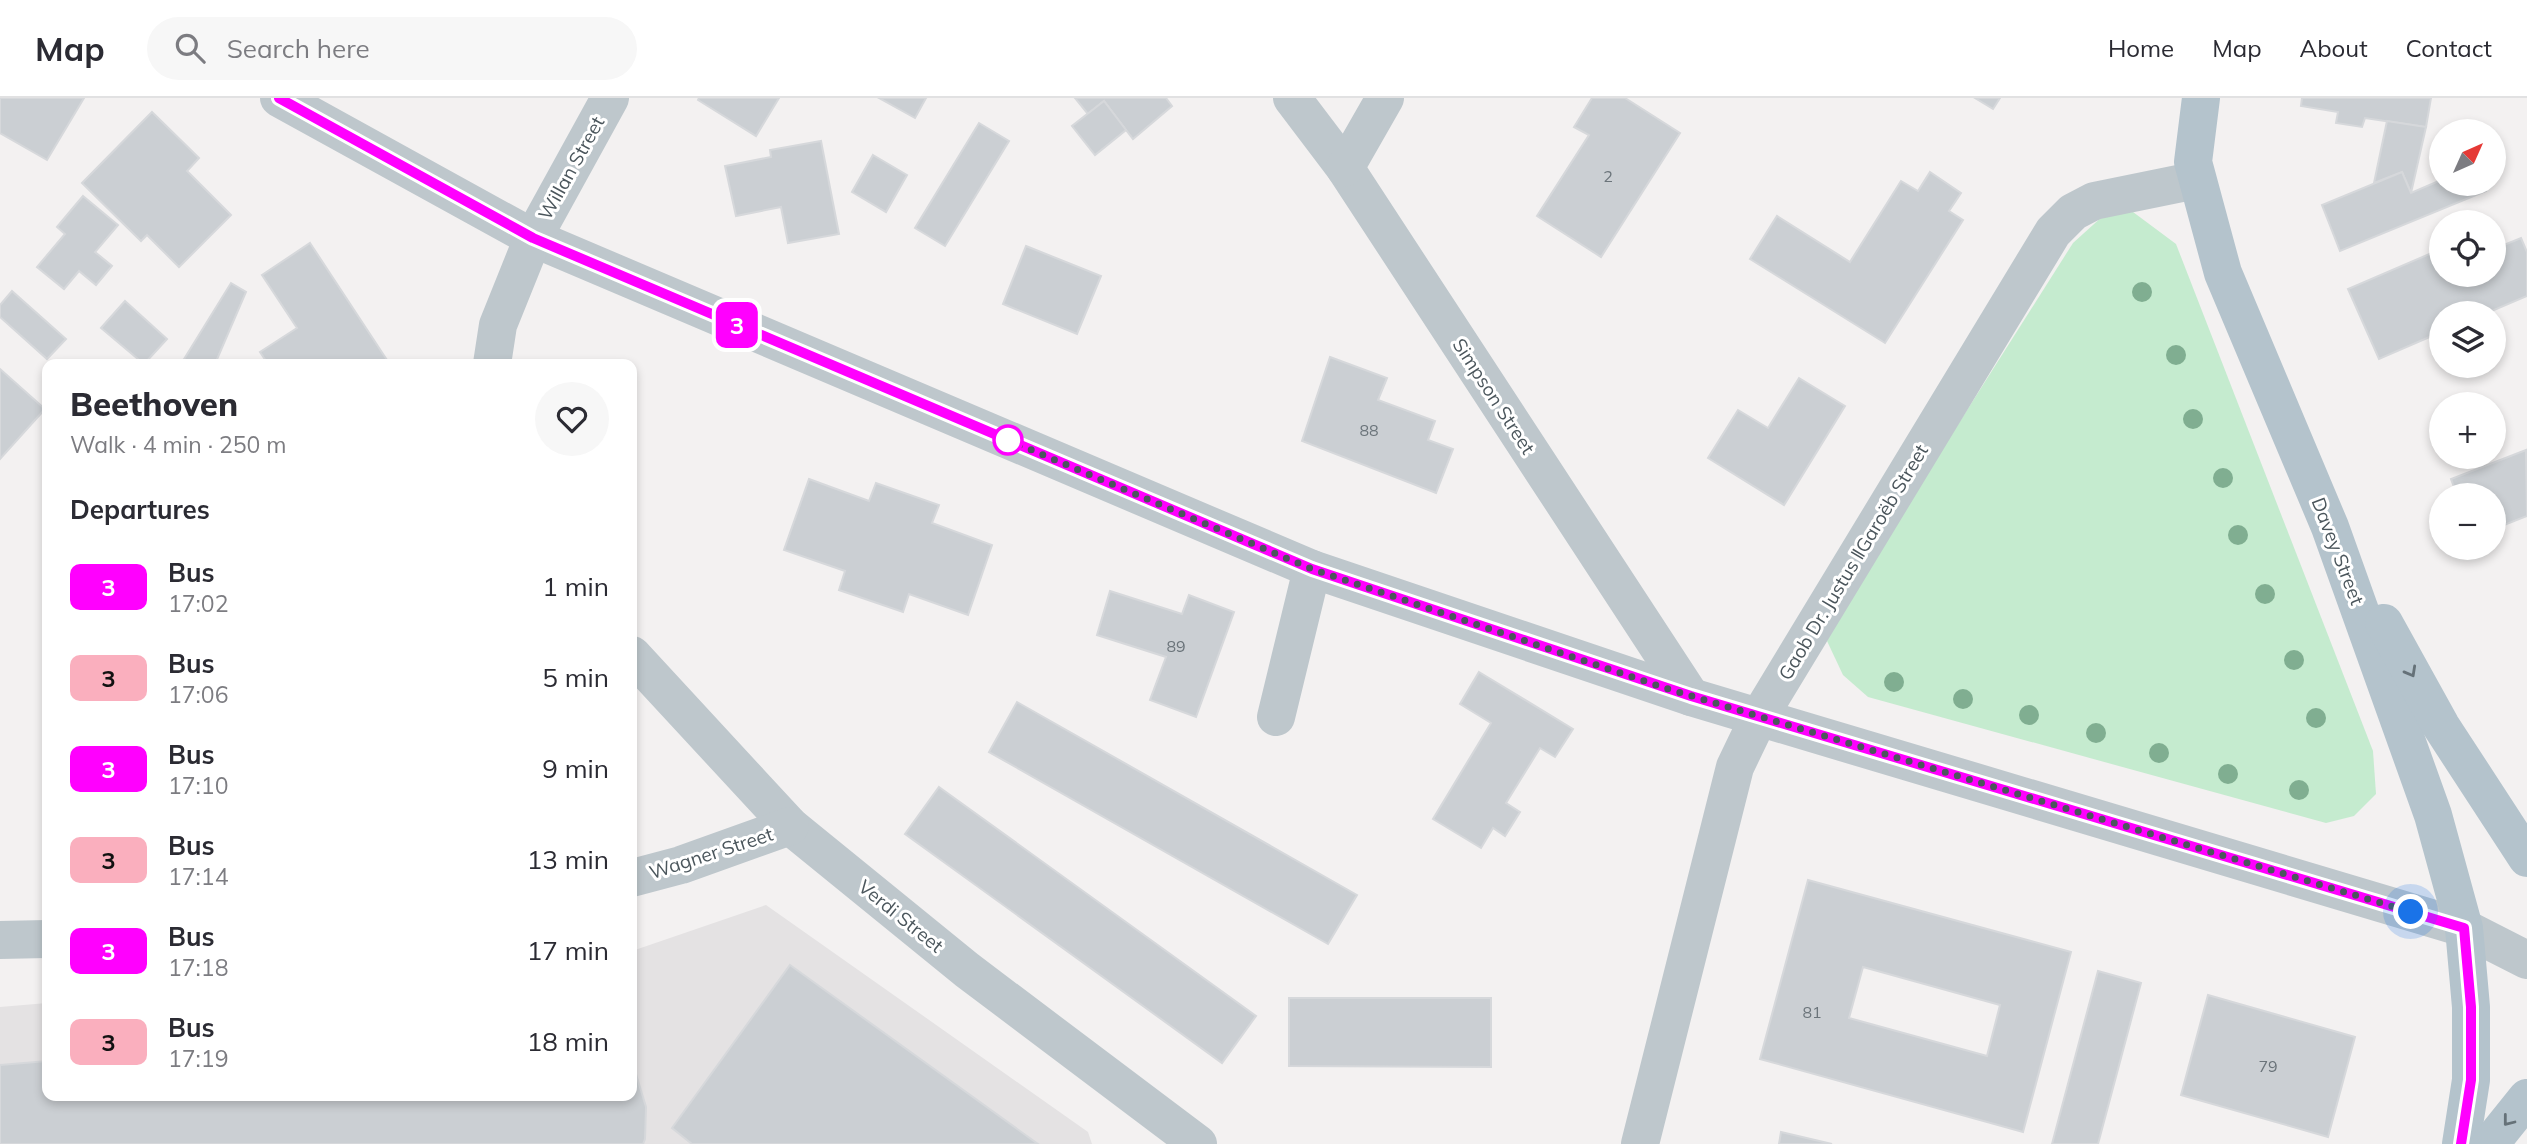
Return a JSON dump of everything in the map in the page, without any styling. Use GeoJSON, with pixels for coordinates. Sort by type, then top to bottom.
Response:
{"type":"FeatureCollection","features":[{"type":"Feature","properties":{"kind":"main road"},"geometry":{"type":"LineString","coordinates":[[2197,180],[2193,162],[2201,98]]}},
{"type":"Feature","properties":{"kind":"main road","name":"Davey Street"},"geometry":{"type":"LineString","coordinates":[[2197,180],[2223,273],[2330,527],[2433,815],[2464,928],[2471,1007],[2471,1080],[2461,1144]]}},
{"type":"Feature","properties":{"kind":"main road"},"geometry":{"type":"LineString","coordinates":[[2330,527],[2441,726],[2527,858]]}},
{"type":"Feature","properties":{"kind":"main road"},"geometry":{"type":"LineString","coordinates":[[2490,1144],[2527,1098]]}},
{"type":"Feature","properties":{"kind":"street"},"geometry":{"type":"LineString","coordinates":[[279,98],[533,238],[1312,569],[1691,696],[2464,928],[2527,960]]}},
{"type":"Feature","properties":{"kind":"street","name":"Willan Street"},"geometry":{"type":"LineString","coordinates":[[533,238],[610,98]]}},
{"type":"Feature","properties":{"kind":"street","name":"Simpson Street"},"geometry":{"type":"LineString","coordinates":[[1292,98],[1345,167],[1691,696]]}},
{"type":"Feature","properties":{"kind":"street"},"geometry":{"type":"LineString","coordinates":[[1345,167],[1385,98]]}},
{"type":"Feature","properties":{"kind":"street","name":"Gaob Dr. Justus ǁGaroëb Street"},"geometry":{"type":"LineString","coordinates":[[1640,1144],[1735,767],[1759,717],[2053,232],[2073,212],[2094,201],[2197,180]]}},
{"type":"Feature","properties":{"kind":"street"},"geometry":{"type":"LineString","coordinates":[[493,359],[498,326],[533,238]]}},
{"type":"Feature","properties":{"kind":"street"},"geometry":{"type":"LineString","coordinates":[[1276,717],[1312,569]]}},
{"type":"Feature","properties":{"kind":"street","name":"Verdi Street"},"geometry":{"type":"LineString","coordinates":[[637,660],[790,826],[967,970],[1198,1144]]}},
{"type":"Feature","properties":{"kind":"street","name":"Wagner Street"},"geometry":{"type":"LineString","coordinates":[[637,877],[790,826]]}},
{"type":"Feature","properties":{"kind":"street"},"geometry":{"type":"LineString","coordinates":[[0,940],[42,939]]}},
{"type":"Feature","properties":{"kind":"shaded area"},"geometry":{"type":"Polygon","coordinates":[[[766,905],[1088,1132],[1092,1144],[0,1144],[0,1007],[42,1003],[42,1101],[637,1101],[637,949],[766,905]]]}},
{"type":"Feature","properties":{"kind":"green space"},"geometry":{"type":"Polygon","coordinates":[[[2133,212],[2176,244],[2373,751],[2376,794],[2354,816],[2326,823],[1868,697],[1843,675],[1827,641],[1844,604],[2073,243],[2104,215],[2133,212]]]}},
{"type":"Feature","properties":{"kind":"building"},"geometry":{"type":"Polygon","coordinates":[[[0,98],[84,98],[47,160],[0,133],[0,98]]]}},
{"type":"Feature","properties":{"kind":"building"},"geometry":{"type":"Polygon","coordinates":[[[779,98],[756,136],[698,100],[779,98]]]}},
{"type":"Feature","properties":{"kind":"building"},"geometry":{"type":"Polygon","coordinates":[[[879,98],[926,98],[915,118],[879,98]]]}},
{"type":"Feature","properties":{"kind":"building"},"geometry":{"type":"Polygon","coordinates":[[[1075,98],[1166,98],[1172,106],[1133,139],[1104,101],[1088,114],[1075,98]]]}},
{"type":"Feature","properties":{"kind":"building"},"geometry":{"type":"Polygon","coordinates":[[[1592,98],[1625,98],[1680,133],[1601,257],[1537,216],[1589,135],[1574,127],[1592,98]]]}},
{"type":"Feature","properties":{"kind":"building"},"geometry":{"type":"Polygon","coordinates":[[[1975,98],[2000,98],[1993,109],[1975,98]]]}},
{"type":"Feature","properties":{"kind":"building"},"geometry":{"type":"Polygon","coordinates":[[[2302,98],[2431,98],[2426,127],[2365,118],[2362,127],[2336,123],[2338,112],[2301,106],[2302,98]]]}},
{"type":"Feature","properties":{"kind":"building"},"geometry":{"type":"Polygon","coordinates":[[[1104,101],[1126,130],[1095,155],[1072,126],[1104,101]]]}},
{"type":"Feature","properties":{"kind":"building"},"geometry":{"type":"Polygon","coordinates":[[[152,112],[199,158],[187,171],[231,215],[179,267],[147,235],[141,241],[82,183],[152,112]]]}},
{"type":"Feature","properties":{"kind":"building"},"geometry":{"type":"Polygon","coordinates":[[[2387,121],[2426,127],[2411,193],[2402,172],[2374,183],[2387,121]]]}},
{"type":"Feature","properties":{"kind":"building"},"geometry":{"type":"Polygon","coordinates":[[[979,123],[1009,141],[945,246],[915,228],[979,123]]]}},
{"type":"Feature","properties":{"kind":"building"},"geometry":{"type":"Polygon","coordinates":[[[821,141],[839,234],[788,243],[781,207],[736,216],[725,166],[771,157],[770,150],[821,141]]]}},
{"type":"Feature","properties":{"kind":"building"},"geometry":{"type":"Polygon","coordinates":[[[873,155],[907,175],[886,212],[852,192],[873,155]]]}},
{"type":"Feature","properties":{"kind":"building"},"geometry":{"type":"Polygon","coordinates":[[[1930,172],[1961,193],[1949,211],[1963,220],[1885,343],[1750,259],[1777,216],[1850,262],[1901,181],[1918,191],[1930,172]]]}},
{"type":"Feature","properties":{"kind":"building"},"geometry":{"type":"Polygon","coordinates":[[[2402,172],[2411,193],[2429,185],[2429,196],[2474,196],[2440,210],[2429,210],[2429,214],[2340,251],[2322,205],[2402,172]]]}},
{"type":"Feature","properties":{"kind":"building"},"geometry":{"type":"Polygon","coordinates":[[[83,196],[118,225],[95,252],[112,266],[96,285],[79,271],[64,289],[37,267],[65,234],[57,227],[83,196]]]}},
{"type":"Feature","properties":{"kind":"building"},"geometry":{"type":"Polygon","coordinates":[[[2521,238],[2527,252],[2527,296],[2506,305],[2506,301],[2429,301],[2429,337],[2379,359],[2348,289],[2429,254],[2429,287],[2506,287],[2506,244],[2521,238]]]}},
{"type":"Feature","properties":{"kind":"building"},"geometry":{"type":"Polygon","coordinates":[[[310,243],[386,359],[265,359],[260,352],[297,328],[262,275],[310,243]]]}},
{"type":"Feature","properties":{"kind":"building"},"geometry":{"type":"Polygon","coordinates":[[[1026,246],[1101,276],[1077,334],[1003,304],[1026,246]]]}},
{"type":"Feature","properties":{"kind":"building"},"geometry":{"type":"Polygon","coordinates":[[[231,283],[246,292],[217,359],[184,359],[231,283]]]}},
{"type":"Feature","properties":{"kind":"building"},"geometry":{"type":"Polygon","coordinates":[[[12,291],[66,339],[47,359],[0,317],[0,305],[12,291]]]}},
{"type":"Feature","properties":{"kind":"building"},"geometry":{"type":"Polygon","coordinates":[[[125,301],[167,339],[149,359],[138,359],[101,328],[125,301]]]}},
{"type":"Feature","properties":{"kind":"building"},"geometry":{"type":"Polygon","coordinates":[[[1330,357],[1387,378],[1378,400],[1435,421],[1428,440],[1453,449],[1436,493],[1302,441],[1330,357]]]}},
{"type":"Feature","properties":{"kind":"building"},"geometry":{"type":"Polygon","coordinates":[[[0,369],[42,406],[42,412],[0,459],[0,369]]]}},
{"type":"Feature","properties":{"kind":"building"},"geometry":{"type":"Polygon","coordinates":[[[1799,378],[1845,406],[1784,505],[1708,458],[1738,410],[1768,428],[1799,378]]]}},
{"type":"Feature","properties":{"kind":"building"},"geometry":{"type":"Polygon","coordinates":[[[2526,450],[2527,516],[2506,524],[2506,483],[2452,483],[2451,479],[2477,469],[2506,469],[2506,458],[2526,450]]]}},
{"type":"Feature","properties":{"kind":"building"},"geometry":{"type":"Polygon","coordinates":[[[809,479],[869,501],[876,483],[939,505],[932,523],[992,545],[968,615],[909,594],[903,612],[839,590],[845,571],[784,550],[809,479]]]}},
{"type":"Feature","properties":{"kind":"building"},"geometry":{"type":"Polygon","coordinates":[[[1110,591],[1182,614],[1189,595],[1234,612],[1196,717],[1150,700],[1166,657],[1097,635],[1110,591]]]}},
{"type":"Feature","properties":{"kind":"building"},"geometry":{"type":"Polygon","coordinates":[[[1479,672],[1573,729],[1555,757],[1540,748],[1506,803],[1520,812],[1505,836],[1493,828],[1481,848],[1433,819],[1491,723],[1460,704],[1479,672]]]}},
{"type":"Feature","properties":{"kind":"building"},"geometry":{"type":"Polygon","coordinates":[[[1017,702],[1357,895],[1328,944],[989,752],[1017,702]]]}},
{"type":"Feature","properties":{"kind":"building"},"geometry":{"type":"Polygon","coordinates":[[[939,787],[1256,1016],[1222,1063],[905,834],[939,787]]]}},
{"type":"Feature","properties":{"kind":"building"},"geometry":{"type":"Polygon","coordinates":[[[1808,880],[2071,952],[2023,1132],[1760,1059],[1808,880]],[[1863,967],[1849,1018],[1987,1056],[2000,1005],[1863,967]]]}},
{"type":"Feature","properties":{"kind":"building"},"geometry":{"type":"Polygon","coordinates":[[[790,965],[1038,1144],[692,1144],[672,1128],[790,965]]]}},
{"type":"Feature","properties":{"kind":"building"},"geometry":{"type":"Polygon","coordinates":[[[2098,971],[2141,983],[2098,1144],[2052,1144],[2098,971]]]}},
{"type":"Feature","properties":{"kind":"building"},"geometry":{"type":"Polygon","coordinates":[[[2208,995],[2355,1037],[2328,1137],[2181,1095],[2208,995]]]}},
{"type":"Feature","properties":{"kind":"building"},"geometry":{"type":"Polygon","coordinates":[[[1289,998],[1491,998],[1491,1067],[1289,1066],[1289,998]]]}},
{"type":"Feature","properties":{"kind":"building"},"geometry":{"type":"Polygon","coordinates":[[[42,1061],[42,1101],[637,1101],[637,1077],[646,1107],[645,1139],[643,1144],[0,1144],[0,1065],[42,1061]]]}},
{"type":"Feature","properties":{"kind":"building"},"geometry":{"type":"Polygon","coordinates":[[[1781,1132],[1832,1144],[1779,1144],[1781,1132]]]}},
{"type":"Feature","properties":{"kind":"bus line","name":"3"},"geometry":{"type":"LineString","coordinates":[[279,98],[533,238],[1312,569],[1691,696],[2464,928],[2471,1007],[2471,1080],[2461,1144]]}},
{"type":"Feature","properties":{"kind":"route"},"geometry":{"type":"LineString","coordinates":[[1008,440],[1312,569],[1665,688],[2411,912]]}}]}
